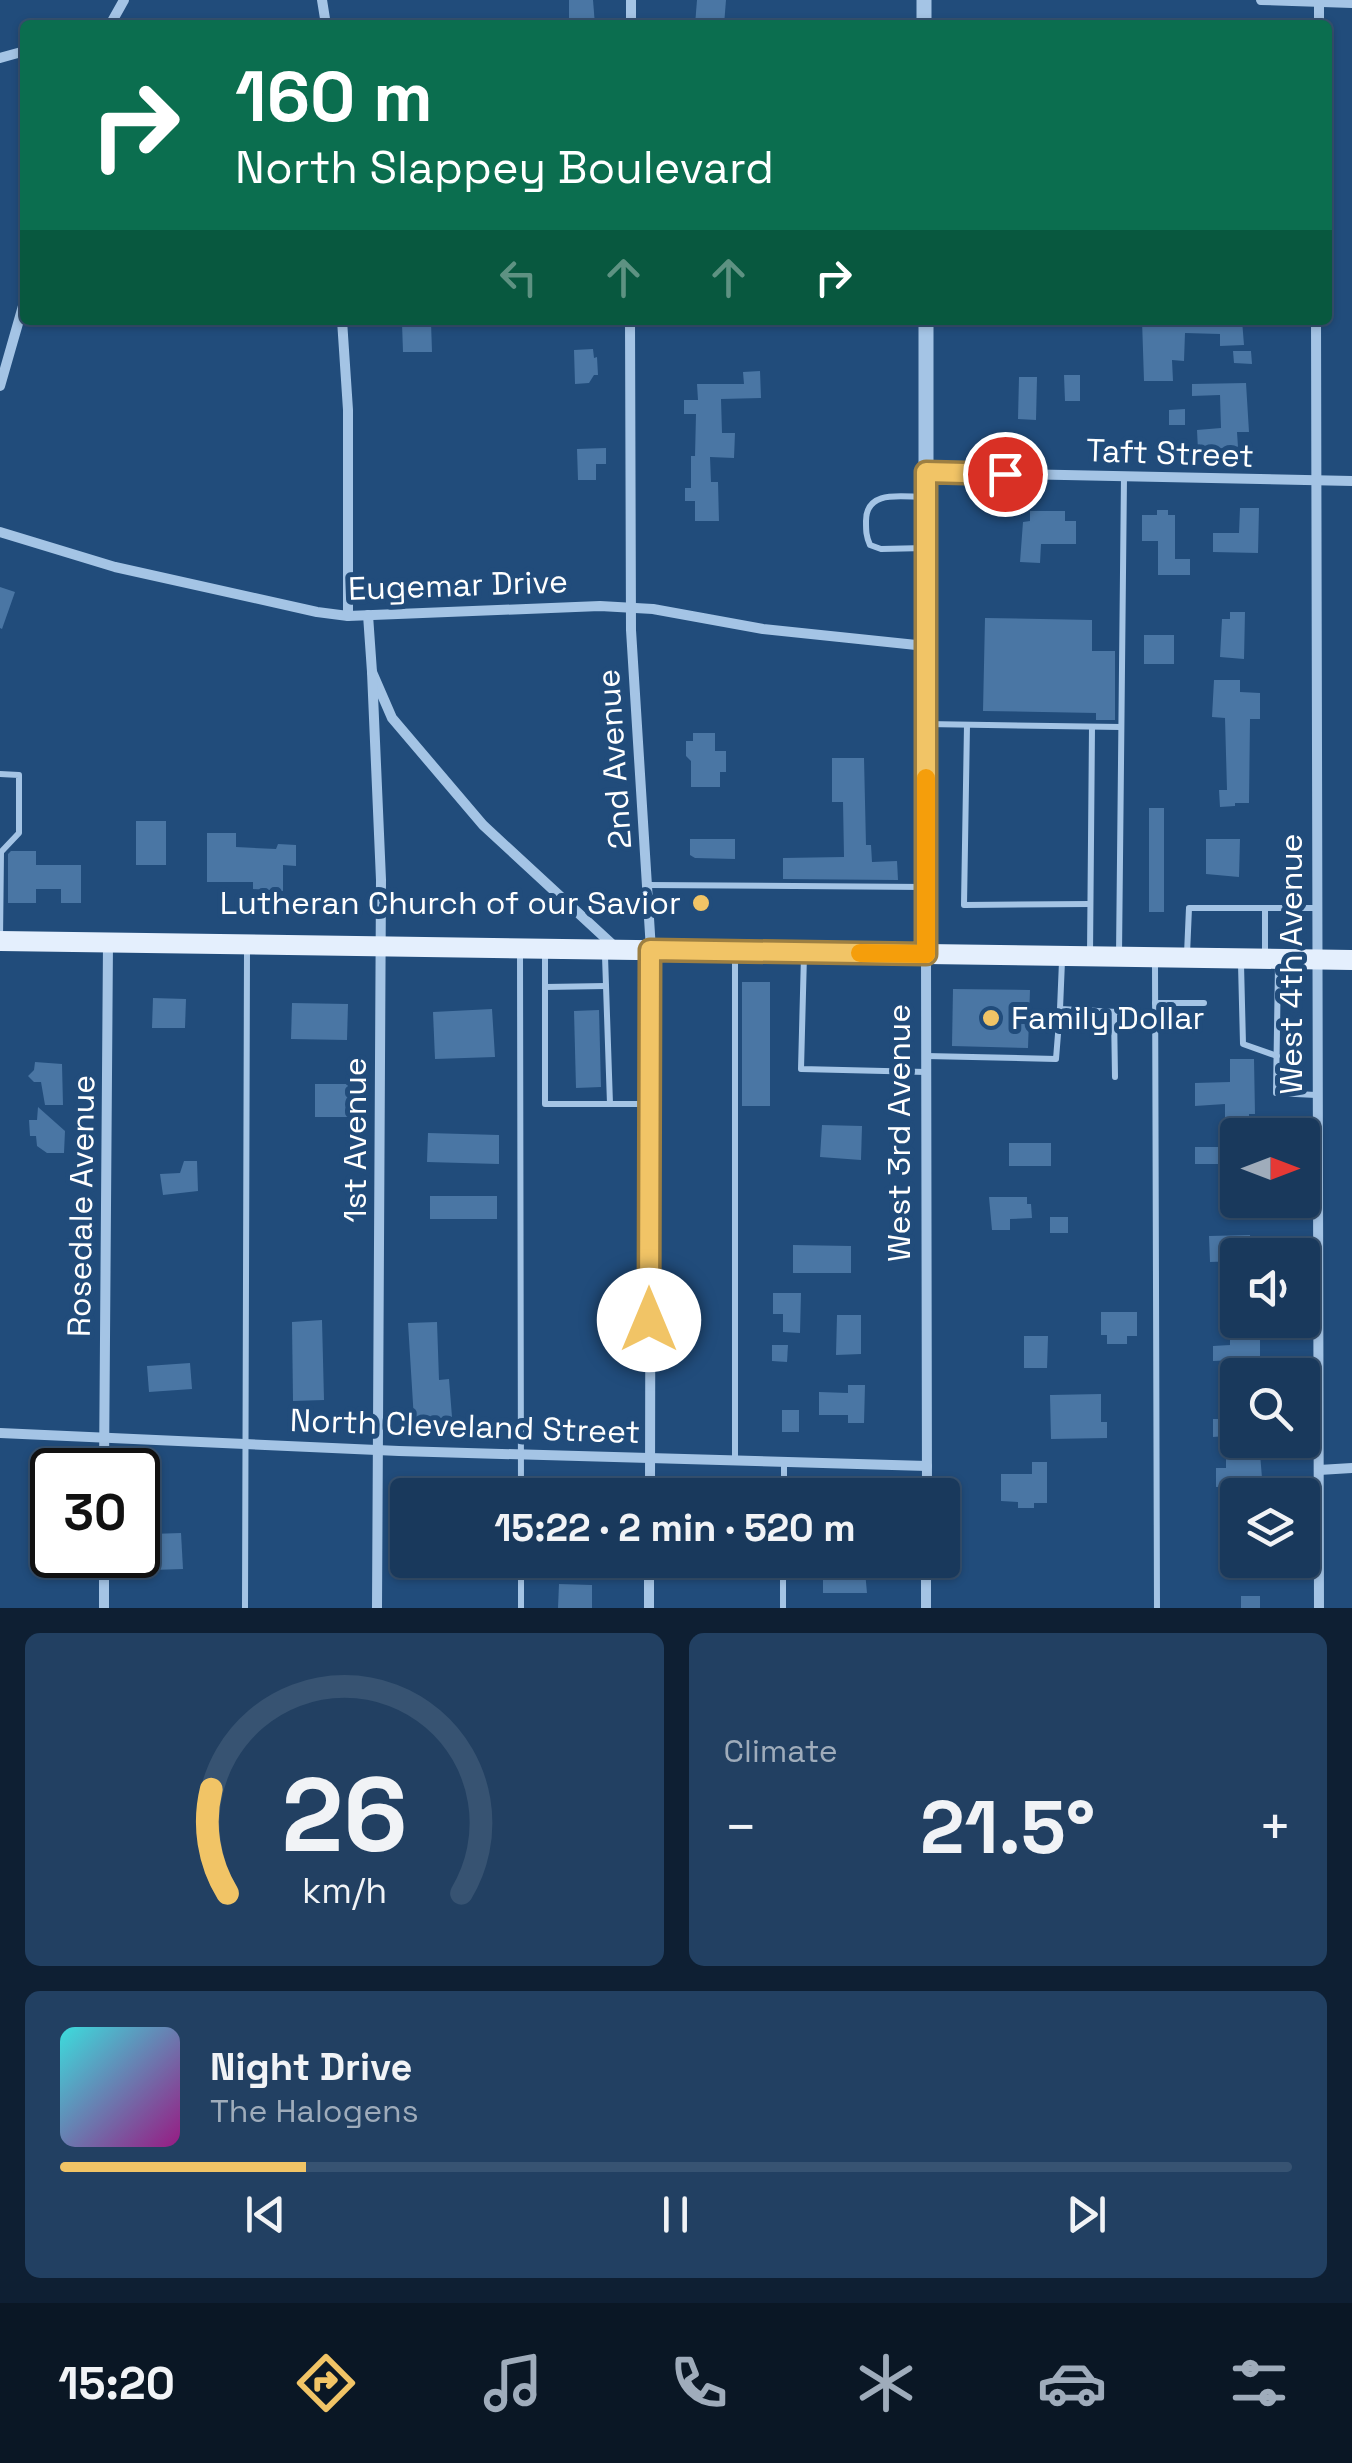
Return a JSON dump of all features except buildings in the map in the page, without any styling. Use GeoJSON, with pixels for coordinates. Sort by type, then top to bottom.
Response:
{"type":"FeatureCollection","features":[{"type":"Feature","properties":{"kind":"main road"},"geometry":{"type":"LineString","coordinates":[[0,941],[1352,960]]}},
{"type":"Feature","properties":{"kind":"street"},"geometry":{"type":"LineString","coordinates":[[1261,0],[1352,3]]}},
{"type":"Feature","properties":{"kind":"street"},"geometry":{"type":"LineString","coordinates":[[0,386],[20,316]]}},
{"type":"Feature","properties":{"kind":"street"},"geometry":{"type":"LineString","coordinates":[[342,325],[348,410],[348,616]]}},
{"type":"Feature","properties":{"kind":"street","name":"2nd Avenue"},"geometry":{"type":"LineString","coordinates":[[630,325],[631,608],[650,950],[650,1478]]}},
{"type":"Feature","properties":{"kind":"street","name":"West 3rd Avenue"},"geometry":{"type":"LineString","coordinates":[[926,325],[927,1478]]}},
{"type":"Feature","properties":{"kind":"street","name":"West 4th Avenue"},"geometry":{"type":"LineString","coordinates":[[1316,325],[1319,1608]]}},
{"type":"Feature","properties":{"kind":"street","name":"Taft Street"},"geometry":{"type":"LineString","coordinates":[[926,472],[1352,481]]}},
{"type":"Feature","properties":{"kind":"street","name":"Eugemar Drive"},"geometry":{"type":"LineString","coordinates":[[0,532],[115,566],[348,616],[520,608],[631,608],[763,629],[926,646]]}},
{"type":"Feature","properties":{"kind":"street","name":"1st Avenue"},"geometry":{"type":"LineString","coordinates":[[368,615],[378,748],[380,946],[378,1608]]}},
{"type":"Feature","properties":{"kind":"street"},"geometry":{"type":"LineString","coordinates":[[372,672],[392,718],[463,804],[612,950]]}},
{"type":"Feature","properties":{"kind":"street","name":"Rosedale Avenue"},"geometry":{"type":"LineString","coordinates":[[104,1448],[108,942]]}},
{"type":"Feature","properties":{"kind":"street","name":"North Cleveland Street"},"geometry":{"type":"LineString","coordinates":[[0,1432],[927,1466]]}},
{"type":"Feature","properties":{"kind":"street"},"geometry":{"type":"LineString","coordinates":[[1319,1470],[1352,1468]]}},
{"type":"Feature","properties":{"kind":"street"},"geometry":{"type":"LineString","coordinates":[[104,1578],[104,1608]]}},
{"type":"Feature","properties":{"kind":"street"},"geometry":{"type":"LineString","coordinates":[[649,1608],[650,1578]]}},
{"type":"Feature","properties":{"kind":"street"},"geometry":{"type":"LineString","coordinates":[[926,1578],[926,1608]]}},
{"type":"Feature","properties":{"kind":"lane"},"geometry":{"type":"LineString","coordinates":[[1119,956],[1124,477]]}},
{"type":"Feature","properties":{"kind":"lane"},"geometry":{"type":"LineString","coordinates":[[926,497],[880,497],[871,502],[866,512],[866,537],[870,545],[881,549],[926,548]]}},
{"type":"Feature","properties":{"kind":"lane"},"geometry":{"type":"LineString","coordinates":[[925,724],[1121,727]]}},
{"type":"Feature","properties":{"kind":"lane"},"geometry":{"type":"LineString","coordinates":[[967,725],[964,905],[1090,904]]}},
{"type":"Feature","properties":{"kind":"lane"},"geometry":{"type":"LineString","coordinates":[[1090,956],[1092,727]]}},
{"type":"Feature","properties":{"kind":"lane"},"geometry":{"type":"LineString","coordinates":[[0,774],[19,775],[19,833],[1,852],[0,941]]}},
{"type":"Feature","properties":{"kind":"lane"},"geometry":{"type":"LineString","coordinates":[[647,885],[926,887]]}},
{"type":"Feature","properties":{"kind":"lane"},"geometry":{"type":"LineString","coordinates":[[1187,957],[1189,908],[1316,908]]}},
{"type":"Feature","properties":{"kind":"lane"},"geometry":{"type":"LineString","coordinates":[[1265,908],[1272,959],[1276,1093],[1316,1095]]}},
{"type":"Feature","properties":{"kind":"lane"},"geometry":{"type":"LineString","coordinates":[[245,1608],[246,944]]}},
{"type":"Feature","properties":{"kind":"lane"},"geometry":{"type":"LineString","coordinates":[[520,948],[521,1478]]}},
{"type":"Feature","properties":{"kind":"lane"},"geometry":{"type":"LineString","coordinates":[[544,948],[546,1104],[650,1104]]}},
{"type":"Feature","properties":{"kind":"lane"},"geometry":{"type":"LineString","coordinates":[[610,1104],[606,986],[612,950]]}},
{"type":"Feature","properties":{"kind":"lane"},"geometry":{"type":"LineString","coordinates":[[735,951],[735,1461]]}},
{"type":"Feature","properties":{"kind":"lane"},"geometry":{"type":"LineString","coordinates":[[804,952],[801,1068],[926,1072]]}},
{"type":"Feature","properties":{"kind":"lane"},"geometry":{"type":"LineString","coordinates":[[926,1056],[1056,1059],[1062,956]]}},
{"type":"Feature","properties":{"kind":"lane"},"geometry":{"type":"LineString","coordinates":[[1155,957],[1157,1608]]}},
{"type":"Feature","properties":{"kind":"lane"},"geometry":{"type":"LineString","coordinates":[[1240,958],[1243,1044],[1276,1056]]}},
{"type":"Feature","properties":{"kind":"lane"},"geometry":{"type":"LineString","coordinates":[[545,987],[606,986]]}},
{"type":"Feature","properties":{"kind":"lane"},"geometry":{"type":"LineString","coordinates":[[1155,1002],[1204,1004]]}},
{"type":"Feature","properties":{"kind":"lane"},"geometry":{"type":"LineString","coordinates":[[1060,1009],[1155,1014]]}},
{"type":"Feature","properties":{"kind":"lane"},"geometry":{"type":"LineString","coordinates":[[1114,1012],[1115,1077]]}},
{"type":"Feature","properties":{"kind":"lane"},"geometry":{"type":"LineString","coordinates":[[784,1462],[784,1478]]}},
{"type":"Feature","properties":{"kind":"lane"},"geometry":{"type":"LineString","coordinates":[[520,1608],[521,1578]]}},
{"type":"Feature","properties":{"kind":"lane"},"geometry":{"type":"LineString","coordinates":[[783,1608],[784,1578]]}},
{"type":"Feature","properties":{"kind":"slow traffic"},"geometry":{"type":"LineString","coordinates":[[860,953],[926,954],[926,778]]}},
{"type":"Feature","properties":{"kind":"place","name":"Lutheran Church of our Savior"},"geometry":{"type":"Point","coordinates":[701,903]}},
{"type":"Feature","properties":{"kind":"place","name":"Family Dollar"},"geometry":{"type":"Point","coordinates":[991,1018]}},
{"type":"Feature","properties":{"kind":"route"},"geometry":{"type":"LineString","coordinates":[[649,1320],[650,950],[926,954],[926,472],[1005,474]]}}]}
